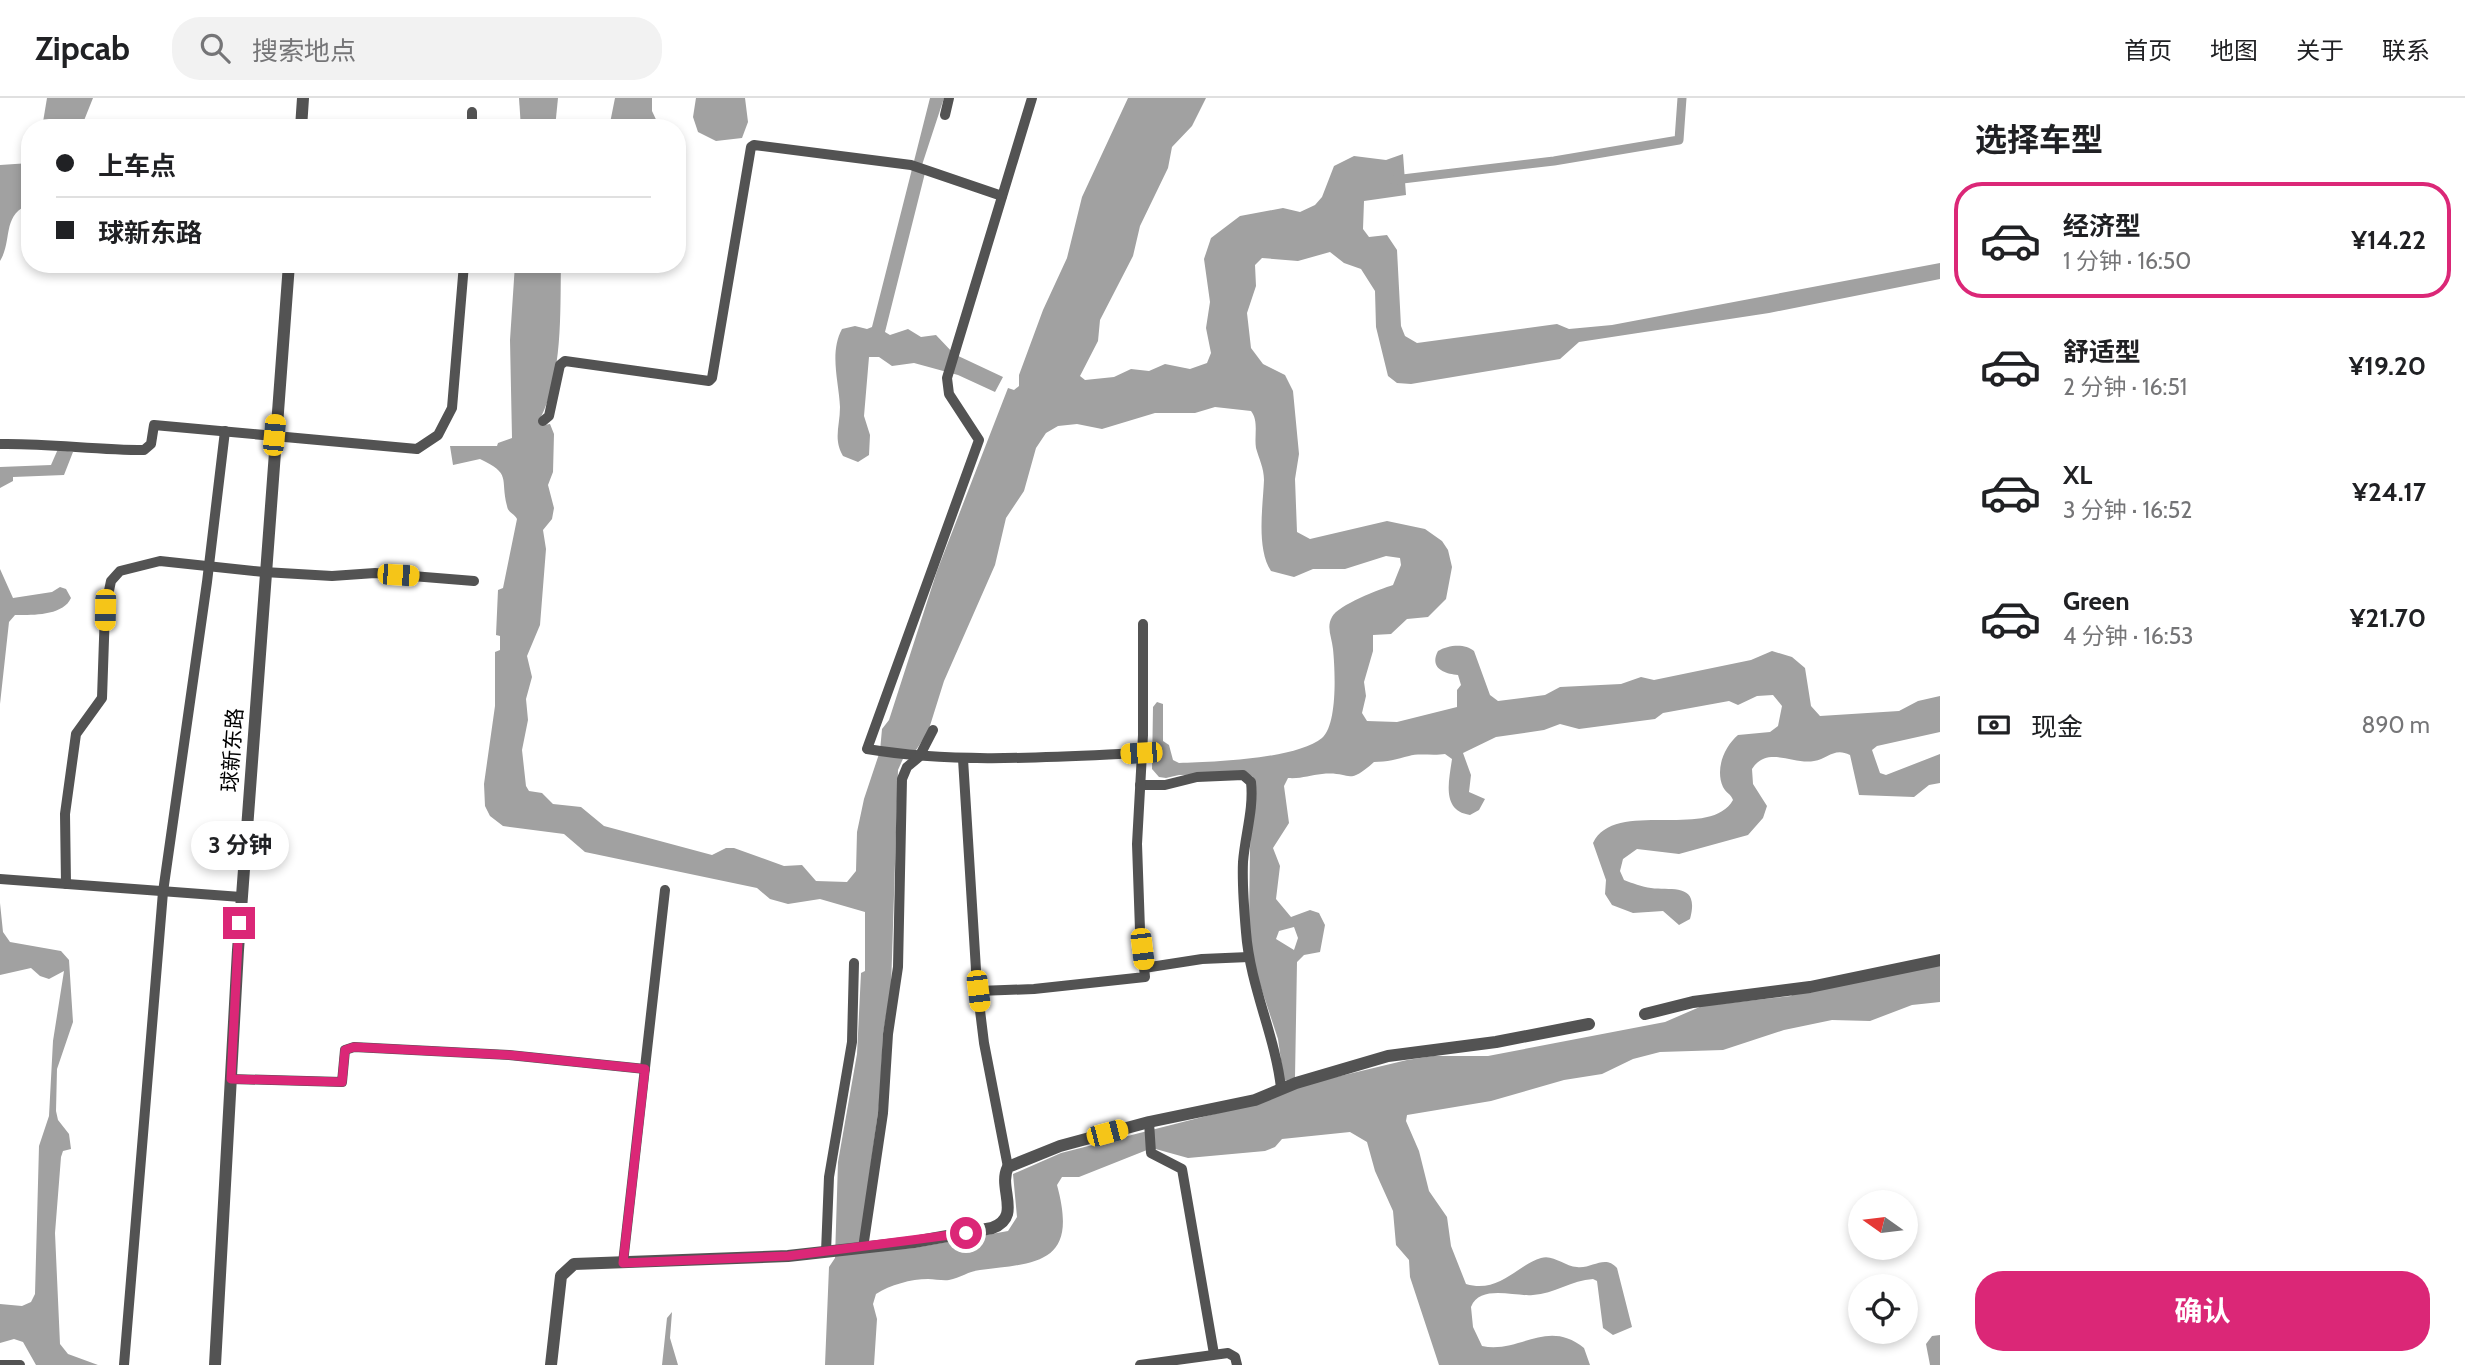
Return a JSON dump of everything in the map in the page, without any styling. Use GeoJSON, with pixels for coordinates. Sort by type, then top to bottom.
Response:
{"type":"FeatureCollection","features":[{"type":"Feature","properties":{"kind":"street"},"geometry":{"type":"LineString","coordinates":[[302,119],[303,98]]}},
{"type":"Feature","properties":{"kind":"street"},"geometry":{"type":"LineString","coordinates":[[945,115],[949,98]]}},
{"type":"Feature","properties":{"kind":"street"},"geometry":{"type":"LineString","coordinates":[[1032,98],[948,372],[949,394],[979,440],[867,749],[914,757],[962,759],[1141,753]]}},
{"type":"Feature","properties":{"kind":"street"},"geometry":{"type":"LineString","coordinates":[[472,112],[472,119]]}},
{"type":"Feature","properties":{"kind":"street"},"geometry":{"type":"LineString","coordinates":[[543,421],[549,416],[560,365],[565,360],[709,381],[712,378],[731,255],[751,147],[754,145],[911,165],[1002,196]]}},
{"type":"Feature","properties":{"kind":"street","name":"球新东路"},"geometry":{"type":"LineString","coordinates":[[215,1365],[241,897],[288,273]]}},
{"type":"Feature","properties":{"kind":"street"},"geometry":{"type":"LineString","coordinates":[[0,444],[47,443],[76,449],[144,450],[151,444],[154,425],[417,449],[438,435],[452,408],[463,273]]}},
{"type":"Feature","properties":{"kind":"street"},"geometry":{"type":"LineString","coordinates":[[124,1365],[163,891],[225,431]]}},
{"type":"Feature","properties":{"kind":"street"},"geometry":{"type":"LineString","coordinates":[[66,884],[65,814],[76,734],[102,698],[105,610],[111,581],[126,567],[150,562],[209,564],[264,572],[332,576],[376,573],[474,581]]}},
{"type":"Feature","properties":{"kind":"street"},"geometry":{"type":"LineString","coordinates":[[978,991],[1034,989],[1145,977],[1138,886],[1143,624]]}},
{"type":"Feature","properties":{"kind":"street"},"geometry":{"type":"LineString","coordinates":[[861,1248],[882,1123],[888,1034],[898,967],[902,779],[907,767],[933,730]]}},
{"type":"Feature","properties":{"kind":"street"},"geometry":{"type":"LineString","coordinates":[[551,1365],[563,1272],[574,1264],[741,1260],[914,1242],[999,1226],[1009,1213],[1005,1174],[1008,1167],[984,1043],[978,991],[962,759]]}},
{"type":"Feature","properties":{"kind":"street"},"geometry":{"type":"LineString","coordinates":[[1140,785],[1165,785],[1197,777],[1243,775],[1250,779],[1251,807],[1243,873],[1249,957],[1272,1037],[1281,1088]]}},
{"type":"Feature","properties":{"kind":"street"},"geometry":{"type":"LineString","coordinates":[[0,879],[241,897]]}},
{"type":"Feature","properties":{"kind":"street"},"geometry":{"type":"LineString","coordinates":[[623,1263],[665,890]]}},
{"type":"Feature","properties":{"kind":"street"},"geometry":{"type":"LineString","coordinates":[[1144,968],[1177,962],[1249,957]]}},
{"type":"Feature","properties":{"kind":"street"},"geometry":{"type":"LineString","coordinates":[[1645,1014],[1693,1002],[1810,987],[1940,960]]}},
{"type":"Feature","properties":{"kind":"street"},"geometry":{"type":"LineString","coordinates":[[827,1252],[830,1177],[852,1042],[854,963]]}},
{"type":"Feature","properties":{"kind":"street"},"geometry":{"type":"LineString","coordinates":[[1008,1167],[1060,1146],[1255,1100],[1281,1088],[1388,1056],[1496,1042],[1590,1024]]}},
{"type":"Feature","properties":{"kind":"street"},"geometry":{"type":"LineString","coordinates":[[231,1079],[342,1082],[345,1050],[354,1047],[509,1055],[645,1069]]}},
{"type":"Feature","properties":{"kind":"street"},"geometry":{"type":"LineString","coordinates":[[1149,1124],[1151,1151],[1182,1169],[1214,1354]]}},
{"type":"Feature","properties":{"kind":"street"},"geometry":{"type":"LineString","coordinates":[[1140,1365],[1214,1354],[1232,1354],[1237,1365]]}},
{"type":"Feature","properties":{"kind":"street"},"geometry":{"type":"LineString","coordinates":[[0,1365],[20,1365]]}},
{"type":"Feature","properties":{"kind":"shaded area"},"geometry":{"type":"Polygon","coordinates":[[[47,98],[93,98],[85,119],[44,119],[47,98]]]}},
{"type":"Feature","properties":{"kind":"shaded area"},"geometry":{"type":"Polygon","coordinates":[[[519,98],[558,98],[556,119],[520,119],[519,98]]]}},
{"type":"Feature","properties":{"kind":"shaded area"},"geometry":{"type":"Polygon","coordinates":[[[615,98],[652,98],[652,111],[656,119],[611,119],[615,98]]]}},
{"type":"Feature","properties":{"kind":"shaded area"},"geometry":{"type":"Polygon","coordinates":[[[696,98],[745,98],[748,122],[742,138],[716,141],[698,132],[693,117],[696,98]]]}},
{"type":"Feature","properties":{"kind":"shaded area"},"geometry":{"type":"Polygon","coordinates":[[[930,98],[944,98],[922,165],[925,173],[885,332],[890,335],[908,329],[921,337],[936,335],[954,354],[1003,377],[995,392],[958,375],[914,363],[892,366],[879,357],[869,357],[864,416],[870,435],[869,455],[858,462],[843,456],[838,444],[840,407],[836,348],[842,329],[855,326],[867,329],[872,327],[930,98]]]}},
{"type":"Feature","properties":{"kind":"shaded area"},"geometry":{"type":"Polygon","coordinates":[[[1128,98],[1206,98],[1192,126],[1172,147],[1168,168],[1140,226],[1133,256],[1100,320],[1098,341],[1080,376],[1085,380],[1114,377],[1131,369],[1149,371],[1165,364],[1190,369],[1207,363],[1211,353],[1206,328],[1210,302],[1204,259],[1211,238],[1240,216],[1283,208],[1300,212],[1315,205],[1322,197],[1334,166],[1354,156],[1386,160],[1403,154],[1406,195],[1364,201],[1363,229],[1369,237],[1387,235],[1397,250],[1401,326],[1405,336],[1417,343],[1557,324],[1569,329],[1612,325],[1940,263],[1940,279],[1769,313],[1579,342],[1560,359],[1411,384],[1397,383],[1388,376],[1376,327],[1375,291],[1361,269],[1344,263],[1330,252],[1298,261],[1262,258],[1255,265],[1256,286],[1247,313],[1251,348],[1263,364],[1285,375],[1293,391],[1299,454],[1295,479],[1297,532],[1310,539],[1387,521],[1425,529],[1442,541],[1448,550],[1452,567],[1446,599],[1428,617],[1407,619],[1391,634],[1373,635],[1373,651],[1364,682],[1366,696],[1362,713],[1367,721],[1397,722],[1457,707],[1457,690],[1461,685],[1458,675],[1439,669],[1435,662],[1438,651],[1456,646],[1474,651],[1490,695],[1498,701],[1545,695],[1560,687],[1621,684],[1641,677],[1654,680],[1751,660],[1772,651],[1792,657],[1805,668],[1811,706],[1820,716],[1899,711],[1918,701],[1940,696],[1940,732],[1877,746],[1872,750],[1880,773],[1886,775],[1940,754],[1940,783],[1929,785],[1914,797],[1859,795],[1850,755],[1844,753],[1806,762],[1765,758],[1752,769],[1753,784],[1767,806],[1763,818],[1748,835],[1679,854],[1637,849],[1623,859],[1620,871],[1624,880],[1644,887],[1675,889],[1688,894],[1692,907],[1690,919],[1679,925],[1663,911],[1633,913],[1612,905],[1605,894],[1606,880],[1593,843],[1604,830],[1621,823],[1704,818],[1721,812],[1733,800],[1721,780],[1725,752],[1738,735],[1770,732],[1778,726],[1782,706],[1773,695],[1757,696],[1738,705],[1729,701],[1663,713],[1655,719],[1579,729],[1560,724],[1544,730],[1496,737],[1463,753],[1471,775],[1469,792],[1485,799],[1479,810],[1470,815],[1455,808],[1451,801],[1449,785],[1452,759],[1445,754],[1412,755],[1374,762],[1353,776],[1318,774],[1288,778],[1284,786],[1289,823],[1273,848],[1280,866],[1276,899],[1291,917],[1310,910],[1319,913],[1325,925],[1320,952],[1304,955],[1297,962],[1295,1078],[1284,1081],[1278,1039],[1254,966],[1249,922],[1250,848],[1255,781],[1252,776],[1242,774],[1159,777],[1152,769],[1153,707],[1157,702],[1163,704],[1163,741],[1169,745],[1173,760],[1179,763],[1254,758],[1294,751],[1310,745],[1322,738],[1331,721],[1334,669],[1329,629],[1332,617],[1351,603],[1393,585],[1401,565],[1400,558],[1386,556],[1345,569],[1313,569],[1294,577],[1271,571],[1263,551],[1264,476],[1256,448],[1256,424],[1251,411],[1215,407],[1195,413],[1155,413],[1102,429],[1077,424],[1058,426],[1046,433],[1036,448],[1024,491],[1006,518],[995,565],[944,681],[928,732],[914,753],[906,752],[898,770],[891,988],[883,1034],[880,1098],[859,1251],[914,1248],[1008,1231],[1017,1217],[1013,1174],[1061,1153],[1226,1111],[1290,1088],[1407,1060],[1433,1056],[1488,1056],[1665,1022],[1702,1006],[1791,996],[1795,992],[1940,964],[1940,1002],[1912,1005],[1870,1021],[1832,1020],[1784,1030],[1723,1050],[1660,1052],[1633,1059],[1602,1074],[1564,1080],[1491,1101],[1407,1115],[1406,1121],[1419,1151],[1429,1191],[1447,1217],[1451,1246],[1466,1284],[1478,1286],[1498,1282],[1545,1257],[1577,1267],[1608,1262],[1617,1268],[1632,1327],[1613,1335],[1603,1328],[1597,1281],[1593,1279],[1541,1294],[1490,1294],[1476,1300],[1471,1307],[1473,1327],[1482,1346],[1495,1347],[1545,1336],[1558,1336],[1584,1348],[1590,1365],[1439,1365],[1410,1277],[1409,1260],[1396,1245],[1393,1211],[1375,1171],[1367,1142],[1350,1132],[1282,1139],[1275,1147],[1265,1151],[1188,1158],[1152,1148],[1079,1177],[1062,1177],[1057,1185],[1062,1210],[1062,1230],[1058,1244],[1049,1254],[1021,1265],[976,1271],[949,1280],[928,1279],[894,1285],[876,1294],[873,1304],[877,1319],[874,1365],[825,1365],[829,1267],[835,1258],[838,1162],[857,1054],[861,973],[865,971],[865,912],[820,899],[788,904],[770,899],[757,888],[585,852],[564,834],[503,826],[490,816],[485,806],[484,784],[495,706],[495,652],[500,650],[500,636],[496,635],[498,590],[503,588],[517,519],[508,508],[501,473],[480,459],[453,465],[450,446],[497,446],[498,443],[512,438],[510,340],[514,273],[561,273],[556,364],[553,383],[540,419],[544,425],[550,424],[554,434],[553,472],[548,485],[554,508],[552,519],[543,530],[546,549],[540,625],[527,656],[532,677],[526,699],[528,720],[522,750],[526,786],[529,791],[542,793],[553,804],[581,807],[604,826],[712,855],[726,848],[734,848],[784,866],[802,865],[816,881],[847,882],[856,871],[857,832],[864,799],[880,751],[882,729],[889,720],[937,571],[1008,388],[1014,390],[1019,386],[1019,375],[1043,310],[1067,258],[1082,197],[1128,98]],[[1294,927],[1279,931],[1276,939],[1294,950],[1298,938],[1294,927]]]}},
{"type":"Feature","properties":{"kind":"shaded area"},"geometry":{"type":"Polygon","coordinates":[[[21,164],[21,209],[11,221],[0,261],[0,165],[21,164]]]}},
{"type":"Feature","properties":{"kind":"shaded area"},"geometry":{"type":"Polygon","coordinates":[[[58,449],[73,452],[64,475],[13,477],[13,481],[0,488],[0,467],[51,465],[58,449]]]}},
{"type":"Feature","properties":{"kind":"shaded area"},"geometry":{"type":"Polygon","coordinates":[[[0,569],[13,598],[52,592],[60,587],[66,589],[71,598],[67,604],[54,611],[15,615],[9,622],[0,704],[0,569]]]}},
{"type":"Feature","properties":{"kind":"shaded area"},"geometry":{"type":"Polygon","coordinates":[[[0,903],[3,932],[10,942],[61,951],[69,960],[73,1022],[57,1069],[56,1111],[58,1120],[69,1134],[71,1149],[63,1151],[61,1157],[55,1233],[60,1344],[68,1354],[98,1365],[36,1365],[23,1342],[14,1339],[0,1343],[0,1304],[22,1306],[31,1302],[35,1294],[39,1146],[49,1116],[53,1041],[64,971],[49,979],[40,976],[31,968],[0,975],[0,903]]]}},
{"type":"Feature","properties":{"kind":"shaded area"},"geometry":{"type":"Polygon","coordinates":[[[672,1312],[670,1338],[678,1365],[662,1365],[667,1318],[672,1312]]]}},
{"type":"Feature","properties":{"kind":"shaded area"},"geometry":{"type":"Polygon","coordinates":[[[1940,1335],[1940,1365],[1930,1365],[1926,1344],[1932,1336],[1940,1335]]]}},
{"type":"Feature","properties":{"kind":"waterway"},"geometry":{"type":"LineString","coordinates":[[1394,180],[1554,161],[1679,140],[1682,98]]}},
{"type":"Feature","properties":{"kind":"route"},"geometry":{"type":"LineString","coordinates":[[239,923],[231,1079],[342,1082],[345,1050],[349,1047],[509,1055],[645,1069],[623,1263],[788,1256],[914,1242],[966,1233]]}}]}
